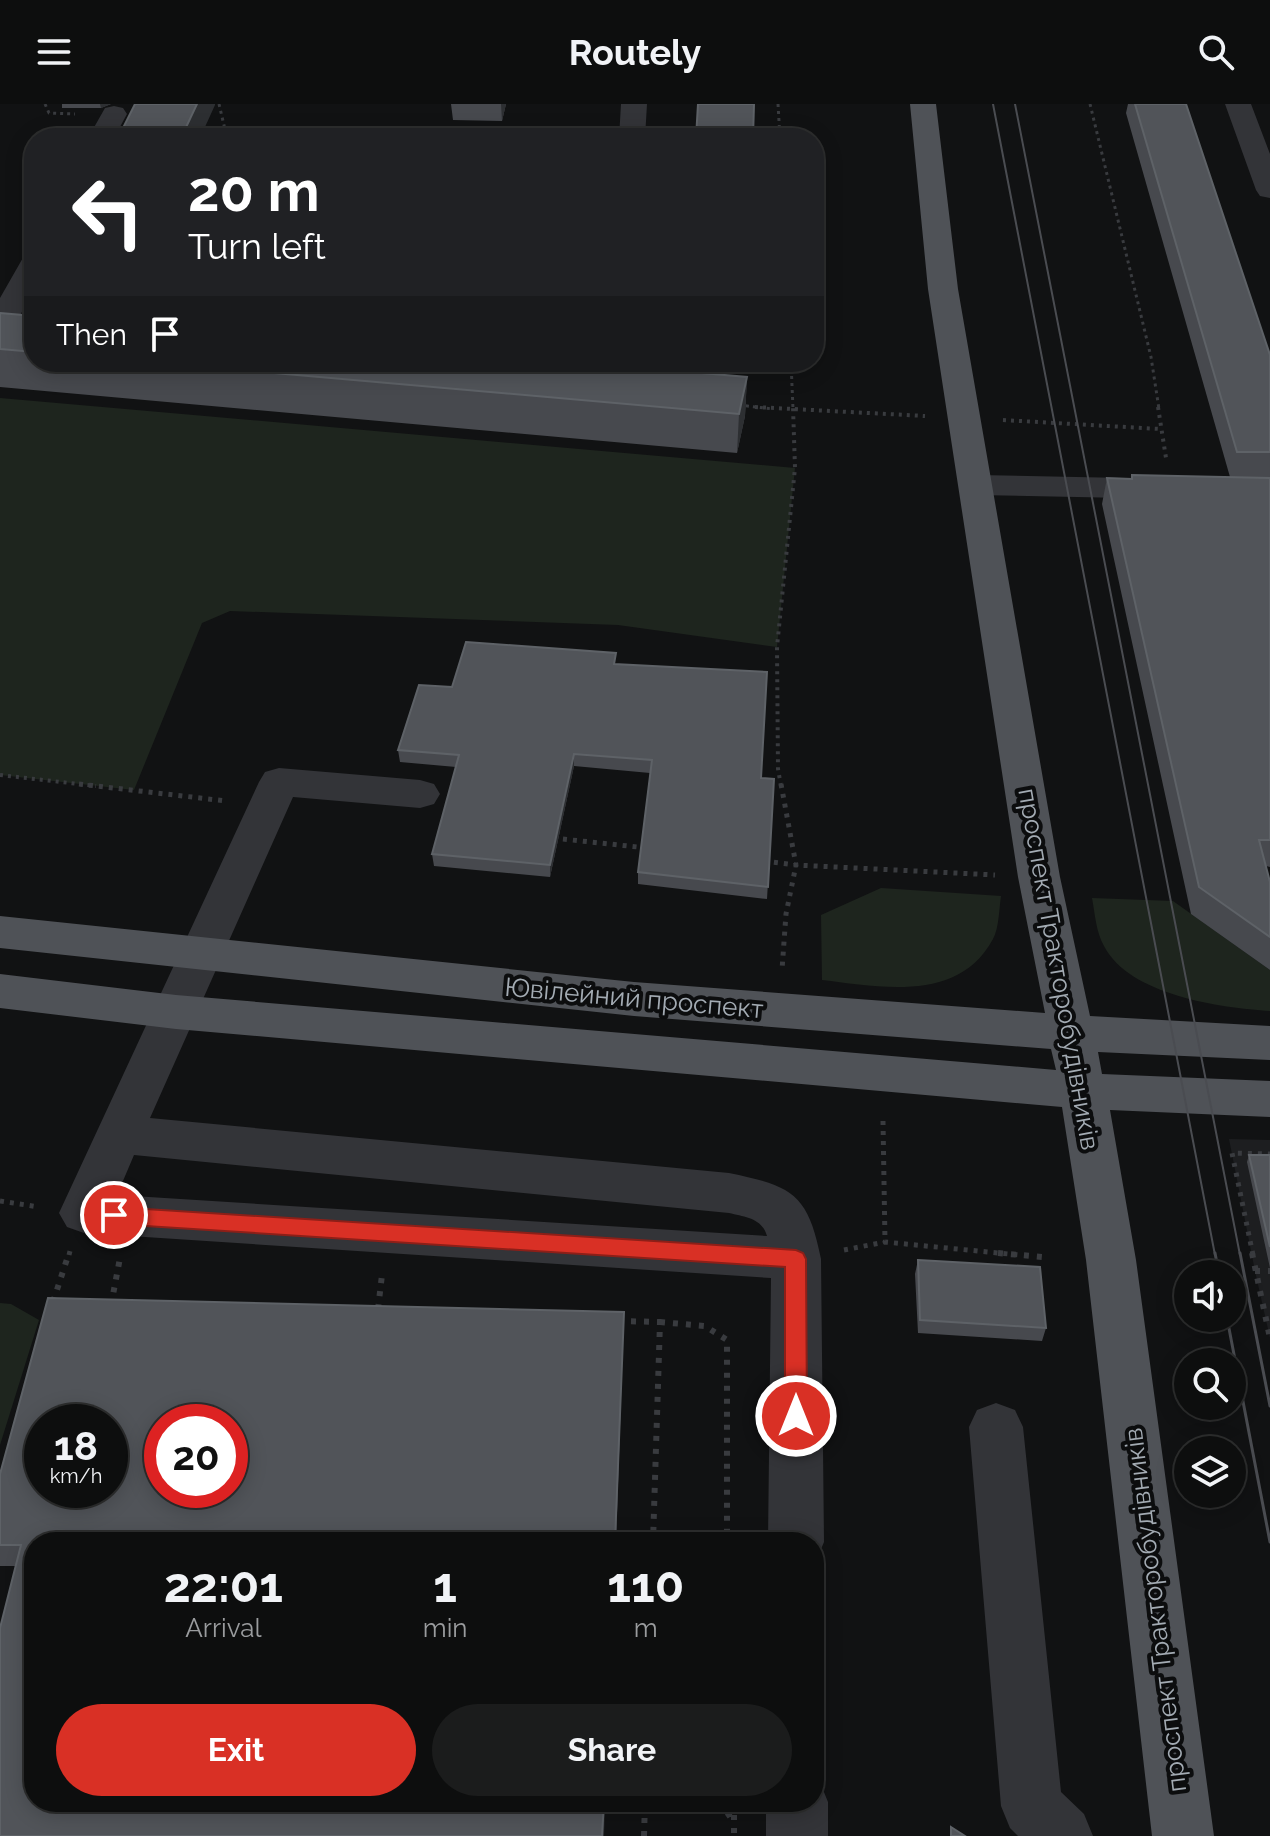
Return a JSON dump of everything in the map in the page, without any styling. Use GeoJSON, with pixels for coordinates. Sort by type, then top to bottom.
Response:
{"type":"FeatureCollection","features":[{"type":"Feature","properties":{"kind":"main road","name":"проспект Тракторобудівників"},"geometry":{"type":"LineString","coordinates":[[923,104],[943,289],[1039,877],[1083,1091],[1120,1320],[1183,1836]]}},
{"type":"Feature","properties":{"kind":"main road","name":"Ювілейний проспект"},"geometry":{"type":"LineString","coordinates":[[0,932],[525,988],[1072,1035],[1270,1043]]}},
{"type":"Feature","properties":{"kind":"main road","name":"Ювілейний проспект"},"geometry":{"type":"LineString","coordinates":[[0,991],[176,1012],[1083,1091],[1270,1099]]}},
{"type":"Feature","properties":{"kind":"lane"},"geometry":{"type":"LineString","coordinates":[[633,128],[634,104]]}},
{"type":"Feature","properties":{"kind":"lane"},"geometry":{"type":"LineString","coordinates":[[1238,104],[1270,190]]}},
{"type":"Feature","properties":{"kind":"lane"},"geometry":{"type":"LineString","coordinates":[[24,280],[0,324],[24,326]]}},
{"type":"Feature","properties":{"kind":"lane"},"geometry":{"type":"LineString","coordinates":[[977,485],[1270,491]]}},
{"type":"Feature","properties":{"kind":"lane"},"geometry":{"type":"LineString","coordinates":[[420,794],[279,782],[84,1213],[796,1259]]}},
{"type":"Feature","properties":{"kind":"lane"},"geometry":{"type":"LineString","coordinates":[[120,1134],[729,1193],[769,1201],[786,1215],[796,1259],[796,1532]]}},
{"type":"Feature","properties":{"kind":"lane"},"geometry":{"type":"LineString","coordinates":[[996,1427],[1032,1806],[1062,1836]]}},
{"type":"Feature","properties":{"kind":"lane"},"geometry":{"type":"LineString","coordinates":[[797,1812],[797,1836]]}},
{"type":"Feature","properties":{"kind":"path"},"geometry":{"type":"LineString","coordinates":[[219,104],[225,128]]}},
{"type":"Feature","properties":{"kind":"path"},"geometry":{"type":"LineString","coordinates":[[778,104],[779,128]]}},
{"type":"Feature","properties":{"kind":"path"},"geometry":{"type":"LineString","coordinates":[[1090,104],[1151,357],[1160,429],[1173,488]]}},
{"type":"Feature","properties":{"kind":"path"},"geometry":{"type":"LineString","coordinates":[[782,976],[786,914],[796,865],[778,769],[777,663],[795,468],[791,372]]}},
{"type":"Feature","properties":{"kind":"path"},"geometry":{"type":"LineString","coordinates":[[732,405],[793,411]]}},
{"type":"Feature","properties":{"kind":"path"},"geometry":{"type":"LineString","coordinates":[[796,865],[995,875]]}},
{"type":"Feature","properties":{"kind":"path"},"geometry":{"type":"LineString","coordinates":[[883,1121],[885,1242],[1042,1257]]}},
{"type":"Feature","properties":{"kind":"path"},"geometry":{"type":"LineString","coordinates":[[1270,1154],[1232,1153],[1270,1338]]}},
{"type":"Feature","properties":{"kind":"path"},"geometry":{"type":"LineString","coordinates":[[49,1316],[84,1213]]}},
{"type":"Feature","properties":{"kind":"path"},"geometry":{"type":"LineString","coordinates":[[122,1258],[110,1307],[126,1308]]}},
{"type":"Feature","properties":{"kind":"path"},"geometry":{"type":"LineString","coordinates":[[1255,1271],[1270,1271]]}},
{"type":"Feature","properties":{"kind":"path"},"geometry":{"type":"LineString","coordinates":[[377,1316],[381,1284]]}},
{"type":"Feature","properties":{"kind":"path"},"geometry":{"type":"LineString","coordinates":[[613,1321],[704,1324],[719,1331],[727,1340],[727,1532]]}},
{"type":"Feature","properties":{"kind":"path"},"geometry":{"type":"LineString","coordinates":[[653,1532],[660,1322]]}},
{"type":"Feature","properties":{"kind":"path"},"geometry":{"type":"LineString","coordinates":[[644,1836],[645,1812]]}},
{"type":"Feature","properties":{"kind":"path"},"geometry":{"type":"LineString","coordinates":[[727,1812],[734,1823]]}},
{"type":"Feature","properties":{"kind":"path"},"geometry":{"type":"LineString","coordinates":[[734,1812],[734,1836]]}},
{"type":"Feature","properties":{"kind":"shaded area"},"geometry":{"type":"Polygon","coordinates":[[[0,398],[795,468],[777,647],[618,625],[230,611],[202,623],[134,790],[0,775],[0,398]]]}},
{"type":"Feature","properties":{"kind":"shaded area"},"geometry":{"type":"Polygon","coordinates":[[[881,888],[1001,896],[995,935],[978,959],[960,973],[939,982],[893,987],[822,980],[821,915],[881,888]]]}},
{"type":"Feature","properties":{"kind":"shaded area"},"geometry":{"type":"Polygon","coordinates":[[[1092,898],[1173,901],[1270,970],[1270,1011],[1178,996],[1134,976],[1116,963],[1104,946],[1097,929],[1092,898]]]}},
{"type":"Feature","properties":{"kind":"shaded area"},"geometry":{"type":"Polygon","coordinates":[[[1229,1139],[1270,1140],[1270,1338],[1255,1271],[1229,1139]]]}},
{"type":"Feature","properties":{"kind":"shaded area"},"geometry":{"type":"Polygon","coordinates":[[[0,1303],[11,1304],[39,1320],[0,1445],[0,1303]]]}},
{"type":"Feature","properties":{"kind":"building"},"geometry":{"type":"Polygon","coordinates":[[[135,104],[197,104],[186,128],[123,128],[135,104]]]}},
{"type":"Feature","properties":{"kind":"building"},"geometry":{"type":"Polygon","coordinates":[[[698,104],[754,104],[753,128],[697,128],[698,104]]]}},
{"type":"Feature","properties":{"kind":"building"},"geometry":{"type":"Polygon","coordinates":[[[1135,104],[1186,104],[1270,355],[1270,452],[1237,452],[1135,104]]]}},
{"type":"Feature","properties":{"kind":"building"},"geometry":{"type":"Polygon","coordinates":[[[0,313],[24,315],[24,351],[0,349],[0,313]]]}},
{"type":"Feature","properties":{"kind":"building"},"geometry":{"type":"Polygon","coordinates":[[[263,372],[689,372],[747,377],[739,414],[263,372]]]}},
{"type":"Feature","properties":{"kind":"building"},"geometry":{"type":"Polygon","coordinates":[[[1132,475],[1270,478],[1270,840],[1259,840],[1270,882],[1270,937],[1199,887],[1107,478],[1132,479],[1132,475]]]}},
{"type":"Feature","properties":{"kind":"building"},"geometry":{"type":"Polygon","coordinates":[[[466,642],[616,653],[614,664],[767,672],[761,778],[774,779],[768,887],[638,872],[652,760],[574,754],[550,865],[432,854],[459,755],[398,750],[419,685],[452,687],[466,642]]]}},
{"type":"Feature","properties":{"kind":"building"},"geometry":{"type":"Polygon","coordinates":[[[1249,1155],[1270,1155],[1270,1247],[1249,1155]]]}},
{"type":"Feature","properties":{"kind":"building"},"geometry":{"type":"Polygon","coordinates":[[[918,1260],[1040,1267],[1046,1328],[920,1320],[918,1260]]]}},
{"type":"Feature","properties":{"kind":"building"},"geometry":{"type":"Polygon","coordinates":[[[48,1298],[624,1312],[615,1532],[24,1532],[24,1812],[603,1812],[602,1836],[0,1836],[0,1628],[21,1545],[0,1545],[0,1474],[48,1298]]]}},
{"type":"Feature","properties":{"kind":"building"},"geometry":{"type":"Polygon","coordinates":[[[951,1827],[965,1836],[951,1836],[951,1827]]]}},
{"type":"Feature","properties":{"kind":"tram line"},"geometry":{"type":"LineString","coordinates":[[993,104],[1215,1255]]}},
{"type":"Feature","properties":{"kind":"tram line"},"geometry":{"type":"LineString","coordinates":[[1015,104],[1240,1255]]}},
{"type":"Feature","properties":{"kind":"tram line"},"geometry":{"type":"LineString","coordinates":[[1215,1253],[1216,1260]]}},
{"type":"Feature","properties":{"kind":"tram line"},"geometry":{"type":"LineString","coordinates":[[1240,1253],[1270,1406]]}},
{"type":"Feature","properties":{"kind":"tram line"},"geometry":{"type":"LineString","coordinates":[[1230,1332],[1270,1542]]}},
{"type":"Feature","properties":{"kind":"route"},"geometry":{"type":"LineString","coordinates":[[114,1215],[796,1259],[796,1416]]}}]}
